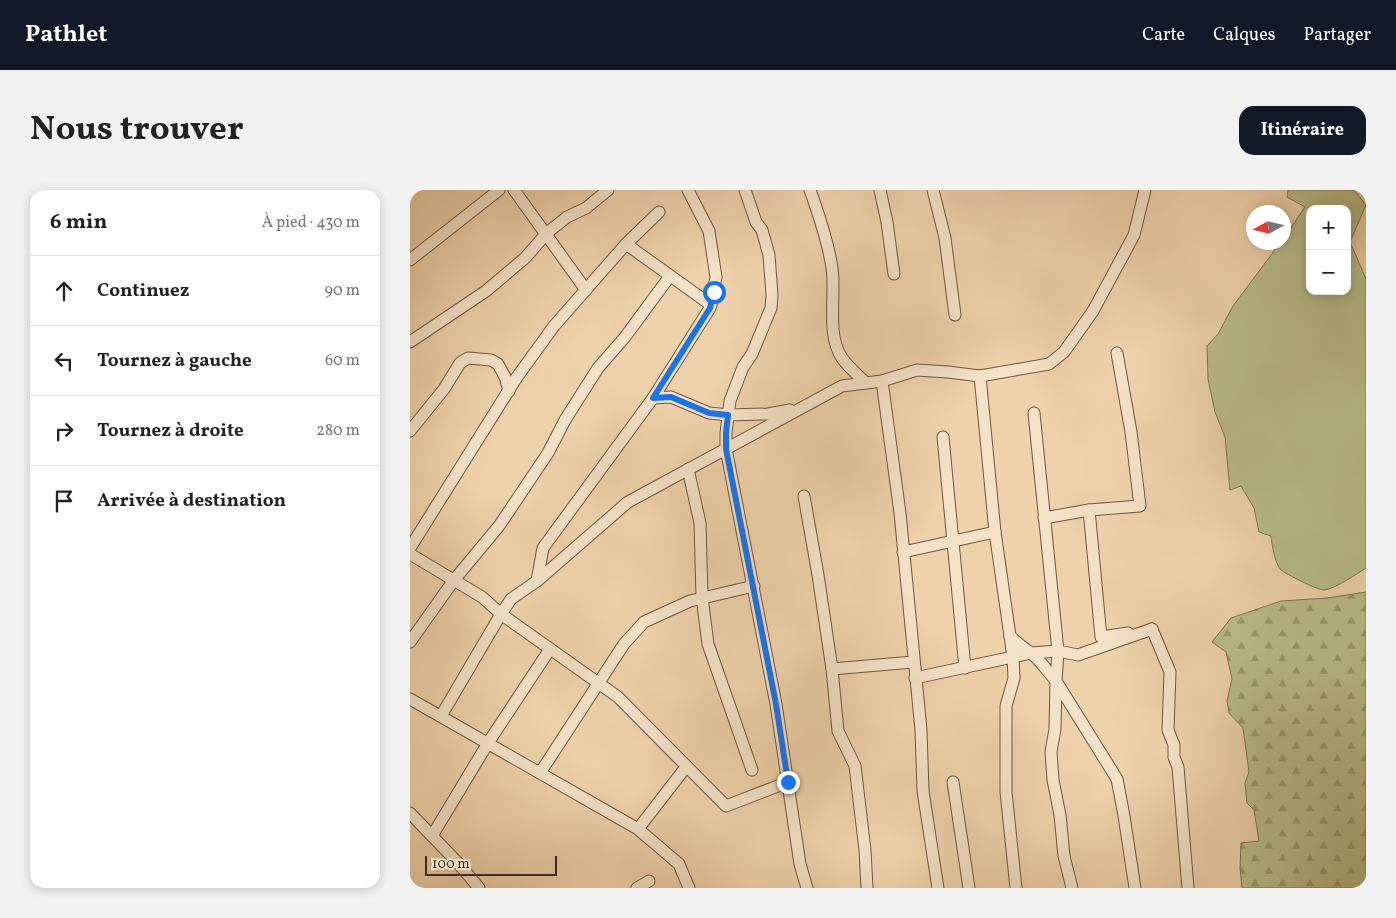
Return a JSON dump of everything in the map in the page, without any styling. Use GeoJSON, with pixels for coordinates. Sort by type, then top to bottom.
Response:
{"type":"FeatureCollection","features":[{"type":"Feature","properties":{"kind":"street"},"geometry":{"type":"LineString","coordinates":[[410,260],[499,190]]}},
{"type":"Feature","properties":{"kind":"street"},"geometry":{"type":"LineString","coordinates":[[514,190],[547,233],[586,290]]}},
{"type":"Feature","properties":{"kind":"street"},"geometry":{"type":"LineString","coordinates":[[410,342],[486,291],[525,258],[547,233],[567,217],[586,208],[608,190]]}},
{"type":"Feature","properties":{"kind":"street"},"geometry":{"type":"LineString","coordinates":[[537,581],[543,548],[653,398],[711,305],[716,277],[709,231],[688,190]]}},
{"type":"Feature","properties":{"kind":"street"},"geometry":{"type":"LineString","coordinates":[[745,190],[756,222],[762,230],[769,255],[772,295],[771,308],[730,401],[726,449],[776,704],[800,864],[807,888]]}},
{"type":"Feature","properties":{"kind":"street"},"geometry":{"type":"LineString","coordinates":[[810,190],[818,212],[832,268],[834,295],[833,328],[838,347],[842,358],[866,384]]}},
{"type":"Feature","properties":{"kind":"street"},"geometry":{"type":"LineString","coordinates":[[880,190],[887,222],[894,274]]}},
{"type":"Feature","properties":{"kind":"street"},"geometry":{"type":"LineString","coordinates":[[933,190],[945,238],[955,315]]}},
{"type":"Feature","properties":{"kind":"street"},"geometry":{"type":"LineString","coordinates":[[441,716],[511,599],[537,581],[628,502],[842,386],[882,381],[916,370],[980,376],[1049,364],[1064,352],[1093,311],[1134,235],[1146,190]]}},
{"type":"Feature","properties":{"kind":"street"},"geometry":{"type":"LineString","coordinates":[[410,548],[509,390],[554,326],[626,244],[659,212]]}},
{"type":"Feature","properties":{"kind":"street"},"geometry":{"type":"LineString","coordinates":[[626,244],[711,305]]}},
{"type":"Feature","properties":{"kind":"street"},"geometry":{"type":"LineString","coordinates":[[410,642],[454,580],[510,510],[548,452],[565,420],[598,368],[625,337],[670,276]]}},
{"type":"Feature","properties":{"kind":"street"},"geometry":{"type":"LineString","coordinates":[[1044,518],[1089,510],[1140,506],[1131,432],[1117,353]]}},
{"type":"Feature","properties":{"kind":"street"},"geometry":{"type":"LineString","coordinates":[[410,431],[444,389],[460,363],[468,358],[491,360],[498,364],[509,390]]}},
{"type":"Feature","properties":{"kind":"street"},"geometry":{"type":"LineString","coordinates":[[980,376],[994,532],[1013,658],[1014,678],[1006,706],[1006,792],[1016,888]]}},
{"type":"Feature","properties":{"kind":"street"},"geometry":{"type":"LineString","coordinates":[[882,381],[900,513],[921,730],[923,791],[938,888]]}},
{"type":"Feature","properties":{"kind":"street"},"geometry":{"type":"LineString","coordinates":[[653,398],[671,397],[709,413],[728,415],[768,414],[804,407]]}},
{"type":"Feature","properties":{"kind":"street"},"geometry":{"type":"LineString","coordinates":[[1034,413],[1058,652],[1055,729],[1051,752],[1053,780],[1060,815],[1064,856],[1072,888]]}},
{"type":"Feature","properties":{"kind":"street"},"geometry":{"type":"LineString","coordinates":[[943,437],[965,668]]}},
{"type":"Feature","properties":{"kind":"street"},"geometry":{"type":"LineString","coordinates":[[688,469],[700,523],[702,597],[708,644],[752,770]]}},
{"type":"Feature","properties":{"kind":"street"},"geometry":{"type":"LineString","coordinates":[[804,496],[832,669],[838,731],[855,766],[865,850],[867,888]]}},
{"type":"Feature","properties":{"kind":"street"},"geometry":{"type":"LineString","coordinates":[[1089,510],[1101,637],[1152,629]]}},
{"type":"Feature","properties":{"kind":"street"},"geometry":{"type":"LineString","coordinates":[[903,552],[994,532]]}},
{"type":"Feature","properties":{"kind":"street"},"geometry":{"type":"LineString","coordinates":[[410,554],[482,597],[501,614],[618,697],[726,806],[788,782]]}},
{"type":"Feature","properties":{"kind":"street"},"geometry":{"type":"LineString","coordinates":[[540,773],[624,644],[644,622],[702,597],[754,586]]}},
{"type":"Feature","properties":{"kind":"street"},"geometry":{"type":"LineString","coordinates":[[915,678],[1031,653],[1058,652],[1078,655],[1152,629]]}},
{"type":"Feature","properties":{"kind":"street"},"geometry":{"type":"LineString","coordinates":[[1152,629],[1170,672],[1168,730],[1174,745],[1174,757],[1178,767],[1188,888]]}},
{"type":"Feature","properties":{"kind":"street"},"geometry":{"type":"LineString","coordinates":[[1010,636],[1031,653],[1056,681],[1117,779],[1134,888]]}},
{"type":"Feature","properties":{"kind":"street"},"geometry":{"type":"LineString","coordinates":[[432,836],[488,743],[550,649]]}},
{"type":"Feature","properties":{"kind":"street"},"geometry":{"type":"LineString","coordinates":[[832,669],[914,662]]}},
{"type":"Feature","properties":{"kind":"street"},"geometry":{"type":"LineString","coordinates":[[410,699],[638,829],[679,864],[689,888]]}},
{"type":"Feature","properties":{"kind":"street"},"geometry":{"type":"LineString","coordinates":[[638,829],[686,766]]}},
{"type":"Feature","properties":{"kind":"street"},"geometry":{"type":"LineString","coordinates":[[953,782],[969,888]]}},
{"type":"Feature","properties":{"kind":"street"},"geometry":{"type":"LineString","coordinates":[[410,812],[478,888]]}},
{"type":"Feature","properties":{"kind":"street"},"geometry":{"type":"LineString","coordinates":[[638,888],[649,881]]}},
{"type":"Feature","properties":{"kind":"green space"},"geometry":{"type":"Polygon","coordinates":[[[1288,190],[1354,190],[1366,205],[1351,240],[1351,205],[1306,205],[1306,295],[1351,295],[1351,244],[1366,279],[1366,568],[1339,584],[1324,590],[1309,585],[1281,570],[1275,559],[1271,536],[1259,532],[1254,508],[1241,486],[1230,490],[1225,437],[1215,412],[1208,379],[1207,346],[1218,334],[1233,306],[1275,250],[1291,250],[1291,228],[1305,207],[1287,197],[1288,190]]]}},
{"type":"Feature","properties":{"kind":"green space"},"geometry":{"type":"Polygon","coordinates":[[[1366,592],[1366,888],[1242,888],[1240,868],[1241,843],[1259,841],[1254,810],[1247,803],[1245,783],[1249,772],[1243,728],[1229,713],[1227,701],[1232,679],[1226,652],[1212,642],[1231,618],[1281,601],[1327,598],[1366,592]]]}},
{"type":"Feature","properties":{"kind":"route"},"geometry":{"type":"LineString","coordinates":[[714,292],[710,308],[653,398],[671,397],[709,413],[728,415],[726,449],[776,704],[788,782]]}}]}
